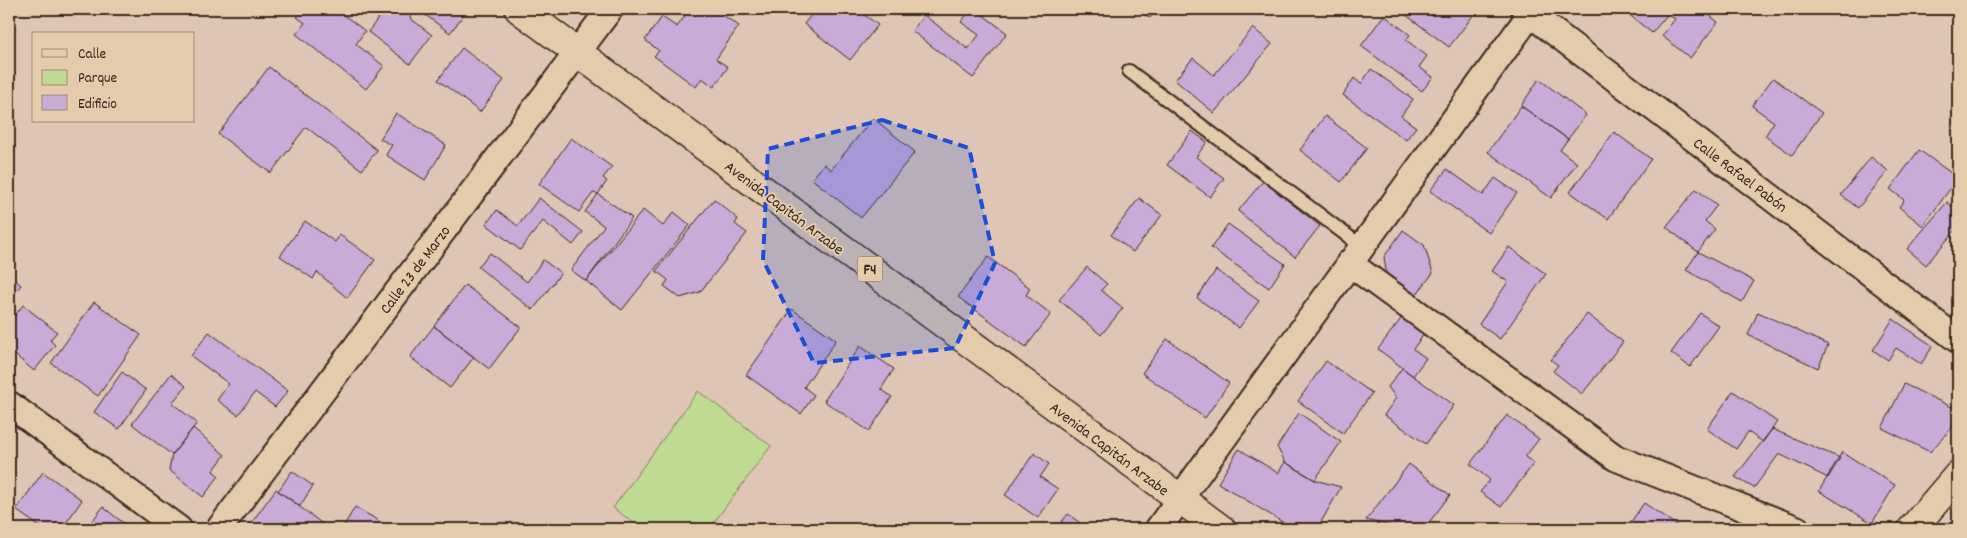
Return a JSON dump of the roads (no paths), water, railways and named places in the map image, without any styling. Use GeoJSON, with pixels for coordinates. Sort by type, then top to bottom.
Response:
{"type":"FeatureCollection","features":[{"type":"Feature","properties":{"kind":"main road","name":"Avenida Capitán Arzabe"},"geometry":{"type":"LineString","coordinates":[[519,9],[1179,500],[1221,529]]}},
{"type":"Feature","properties":{"kind":"main road"},"geometry":{"type":"LineString","coordinates":[[1912,529],[1958,475]]}},
{"type":"Feature","properties":{"kind":"street","name":"Calle 23 de Marzo"},"geometry":{"type":"LineString","coordinates":[[219,529],[610,9]]}},
{"type":"Feature","properties":{"kind":"street"},"geometry":{"type":"LineString","coordinates":[[1158,529],[1530,10]]}},
{"type":"Feature","properties":{"kind":"street","name":"Calle Rafael Pabón"},"geometry":{"type":"LineString","coordinates":[[1530,10],[1958,340]]}},
{"type":"Feature","properties":{"kind":"street"},"geometry":{"type":"LineString","coordinates":[[1355,254],[1616,458],[1798,529]]}},
{"type":"Feature","properties":{"kind":"street"},"geometry":{"type":"LineString","coordinates":[[9,404],[179,529]]}},
{"type":"Feature","properties":{"kind":"lane"},"geometry":{"type":"LineString","coordinates":[[1129,71],[1355,254]]}}]}
